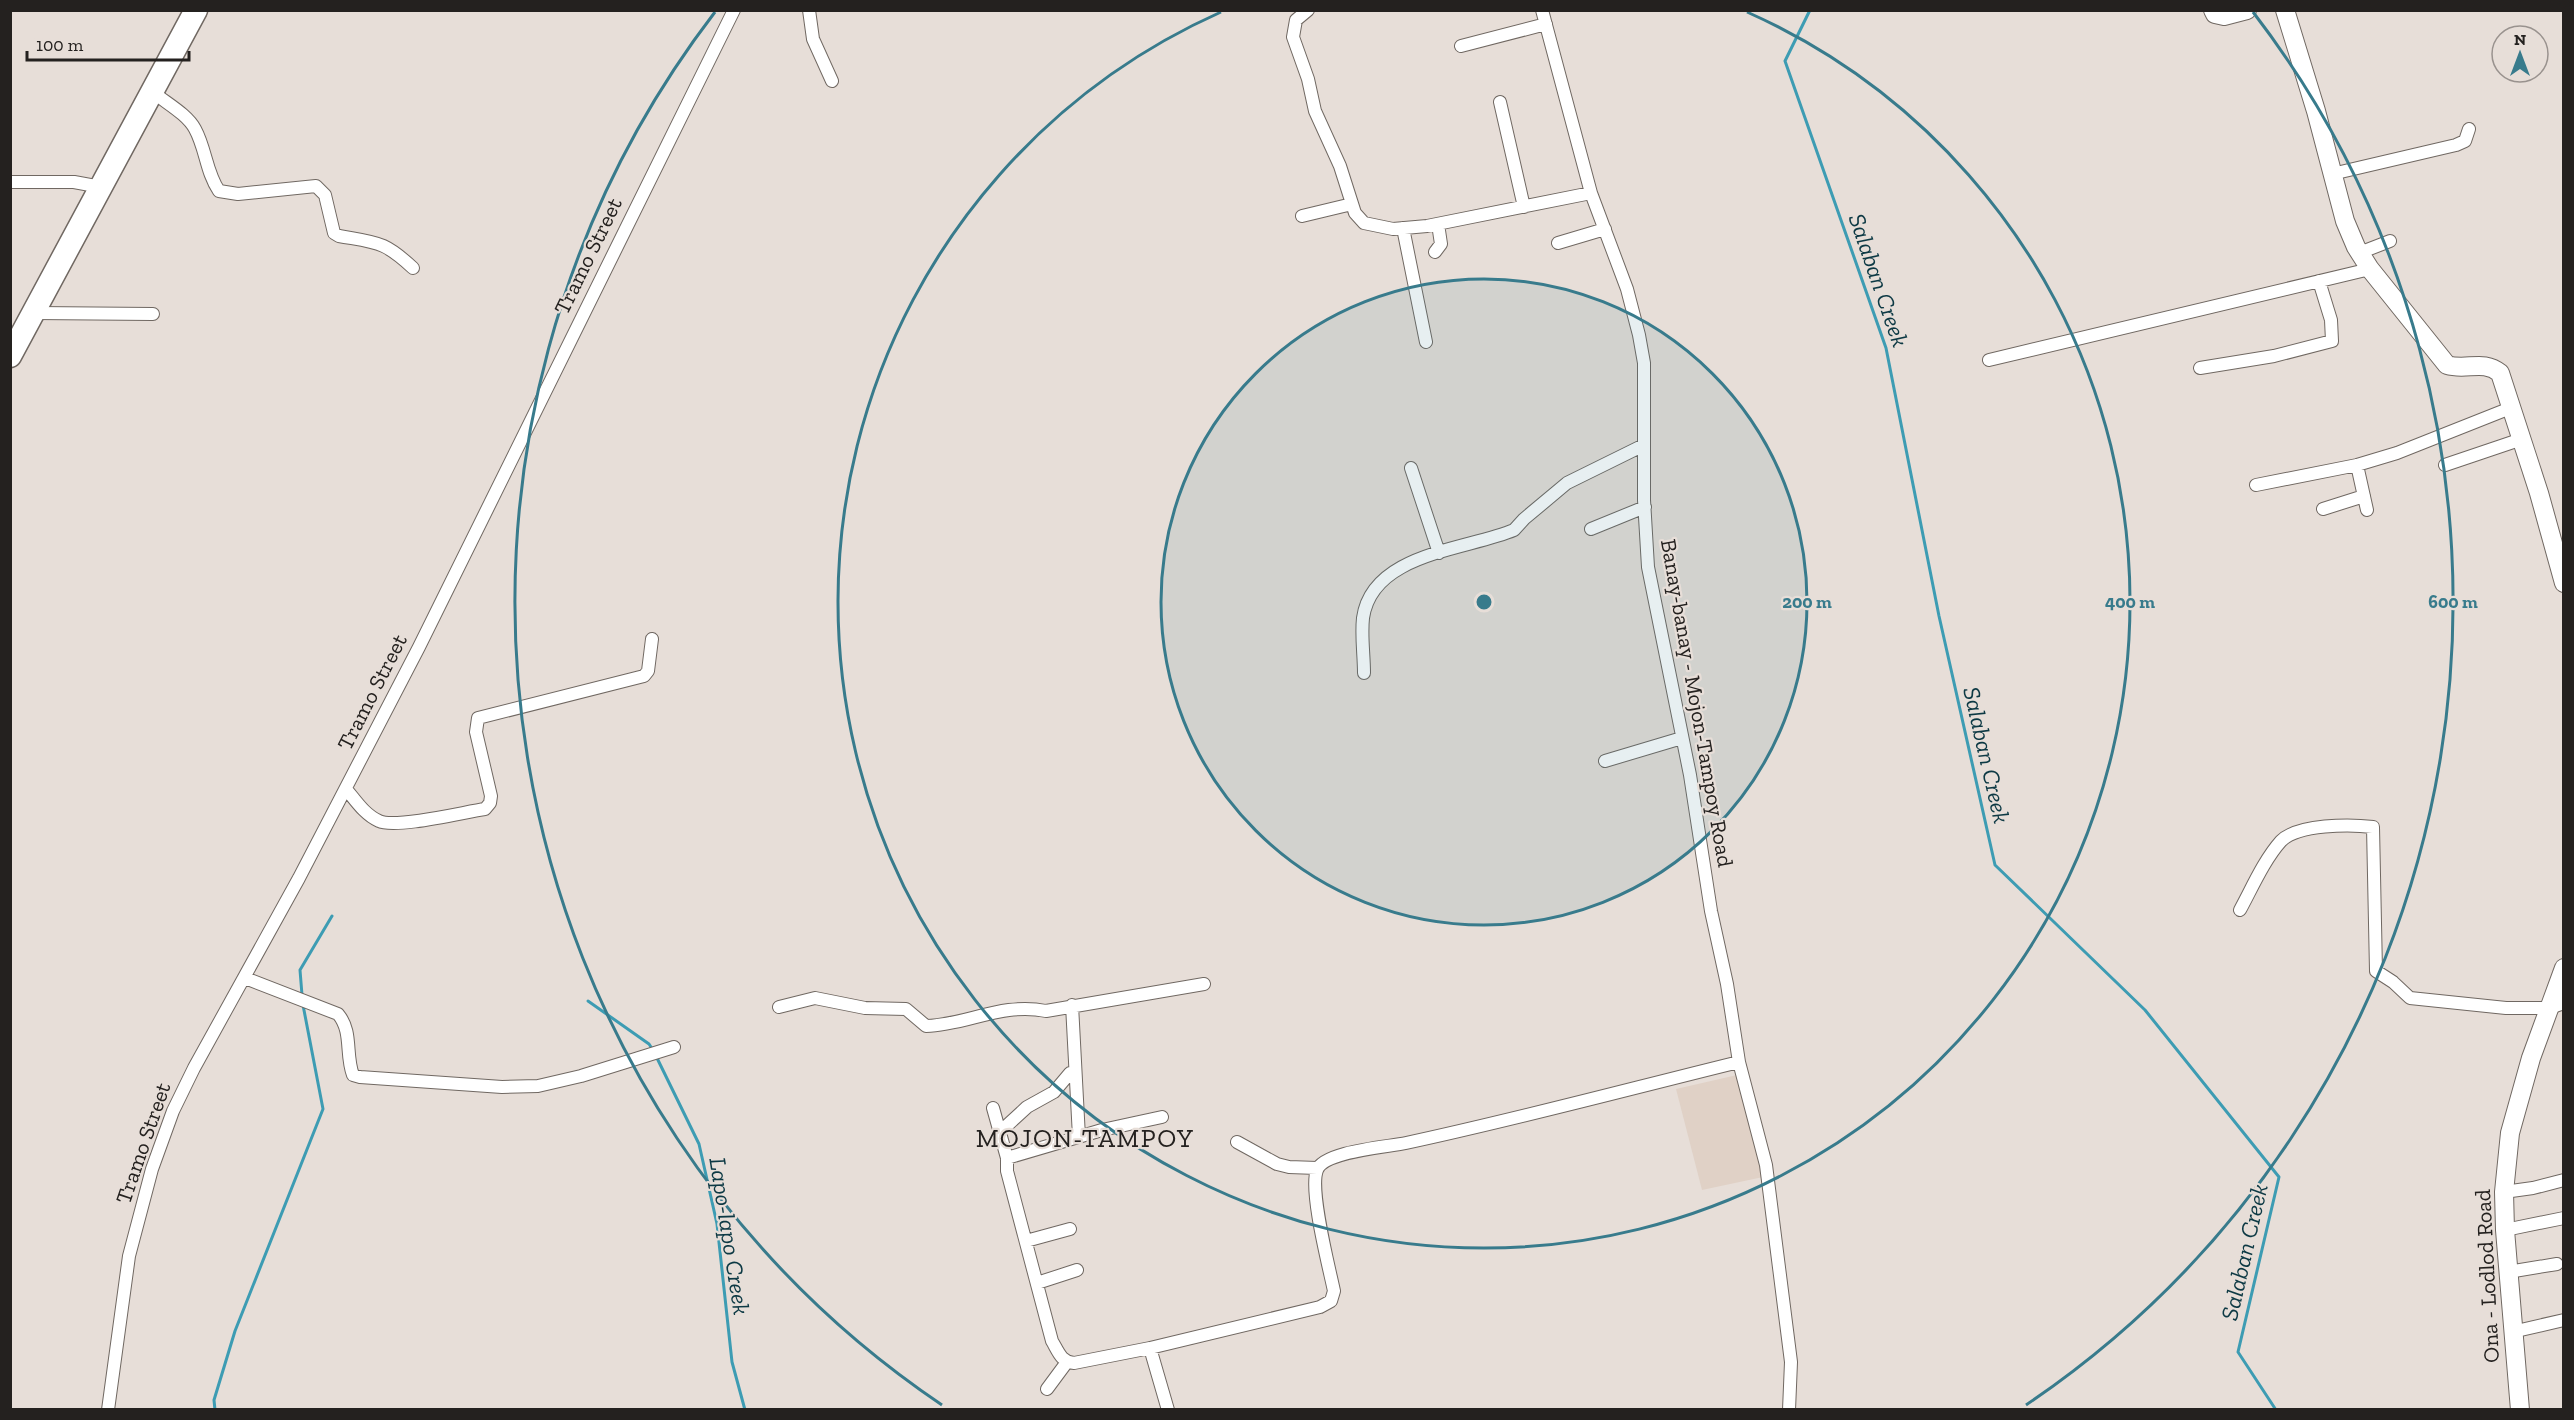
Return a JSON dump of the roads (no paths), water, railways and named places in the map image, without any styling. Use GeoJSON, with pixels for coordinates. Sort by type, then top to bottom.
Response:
{"type":"FeatureCollection","features":[{"type":"Feature","properties":{"kind":"highway"},"geometry":{"type":"LineString","coordinates":[[10,356],[196,10]]}},
{"type":"Feature","properties":{"kind":"street","name":"Tramo Street"},"geometry":{"type":"LineString","coordinates":[[108,1410],[129,1256],[152,1169],[173,1111],[189,1076],[245,978],[419,647],[734,10]]}},
{"type":"Feature","properties":{"kind":"street"},"geometry":{"type":"LineString","coordinates":[[809,10],[813,39],[832,81]]}},
{"type":"Feature","properties":{"kind":"street"},"geometry":{"type":"LineString","coordinates":[[1308,10],[1296,20],[1293,37],[1308,79],[1315,111],[1340,166],[1355,213],[1364,223],[1378,227],[1403,228],[1438,224],[1591,193]]}},
{"type":"Feature","properties":{"kind":"street","name":"Banay-banay - Mojon-Tampoy Road"},"geometry":{"type":"LineString","coordinates":[[1542,10],[1591,193],[1627,289],[1644,363],[1644,507],[1648,567],[1682,738],[1739,1062],[1766,1166],[1791,1362],[1790,1410]]}},
{"type":"Feature","properties":{"kind":"street"},"geometry":{"type":"LineString","coordinates":[[2213,10],[2215,14],[2224,16],[2247,10]]}},
{"type":"Feature","properties":{"kind":"street"},"geometry":{"type":"LineString","coordinates":[[2285,10],[2316,111],[2345,221],[2359,253],[2447,365],[2454,367],[2482,364],[2492,366],[2500,373],[2523,439],[2564,583]]}},
{"type":"Feature","properties":{"kind":"street"},"geometry":{"type":"LineString","coordinates":[[1461,46],[1546,24]]}},
{"type":"Feature","properties":{"kind":"street"},"geometry":{"type":"LineString","coordinates":[[153,92],[185,117],[195,129],[212,180],[219,191],[238,194],[316,186],[325,195],[334,233],[339,237],[379,243],[392,249],[413,268]]}},
{"type":"Feature","properties":{"kind":"street"},"geometry":{"type":"LineString","coordinates":[[1500,102],[1524,207]]}},
{"type":"Feature","properties":{"kind":"street"},"geometry":{"type":"LineString","coordinates":[[2332,174],[2456,145],[2465,141],[2469,129]]}},
{"type":"Feature","properties":{"kind":"street"},"geometry":{"type":"LineString","coordinates":[[10,182],[74,182],[100,187]]}},
{"type":"Feature","properties":{"kind":"street"},"geometry":{"type":"LineString","coordinates":[[1302,216],[1352,204]]}},
{"type":"Feature","properties":{"kind":"street"},"geometry":{"type":"LineString","coordinates":[[1435,252],[1441,244],[1438,224]]}},
{"type":"Feature","properties":{"kind":"street"},"geometry":{"type":"LineString","coordinates":[[1403,228],[1426,342]]}},
{"type":"Feature","properties":{"kind":"street"},"geometry":{"type":"LineString","coordinates":[[1558,243],[1605,229]]}},
{"type":"Feature","properties":{"kind":"street"},"geometry":{"type":"LineString","coordinates":[[2359,253],[2390,242]]}},
{"type":"Feature","properties":{"kind":"street"},"geometry":{"type":"LineString","coordinates":[[1989,360],[2370,269]]}},
{"type":"Feature","properties":{"kind":"street"},"geometry":{"type":"LineString","coordinates":[[2200,368],[2274,356],[2332,341],[2331,320],[2319,281]]}},
{"type":"Feature","properties":{"kind":"street"},"geometry":{"type":"LineString","coordinates":[[35,313],[153,314]]}},
{"type":"Feature","properties":{"kind":"street"},"geometry":{"type":"LineString","coordinates":[[2256,485],[2357,465],[2397,453],[2513,407]]}},
{"type":"Feature","properties":{"kind":"street"},"geometry":{"type":"LineString","coordinates":[[2445,465],[2523,439]]}},
{"type":"Feature","properties":{"kind":"street"},"geometry":{"type":"LineString","coordinates":[[1364,673],[1364,617],[1369,600],[1380,584],[1396,569],[1412,561],[1514,530],[1567,483],[1644,445]]}},
{"type":"Feature","properties":{"kind":"street"},"geometry":{"type":"LineString","coordinates":[[2357,465],[2367,510]]}},
{"type":"Feature","properties":{"kind":"street"},"geometry":{"type":"LineString","coordinates":[[1411,468],[1439,553]]}},
{"type":"Feature","properties":{"kind":"street"},"geometry":{"type":"LineString","coordinates":[[2323,509],[2364,496]]}},
{"type":"Feature","properties":{"kind":"street"},"geometry":{"type":"LineString","coordinates":[[1591,529],[1644,507]]}},
{"type":"Feature","properties":{"kind":"street"},"geometry":{"type":"LineString","coordinates":[[346,789],[363,811],[380,822],[397,825],[485,809],[490,803],[491,796],[476,732],[478,718],[644,675],[648,671],[652,639]]}},
{"type":"Feature","properties":{"kind":"street"},"geometry":{"type":"LineString","coordinates":[[1605,761],[1682,738]]}},
{"type":"Feature","properties":{"kind":"street"},"geometry":{"type":"LineString","coordinates":[[2240,910],[2282,840],[2299,831],[2326,826],[2373,827],[2376,971],[2393,982],[2410,998],[2506,1008],[2556,1005]]}},
{"type":"Feature","properties":{"kind":"street","name":"Ona - Lodlod Road"},"geometry":{"type":"LineString","coordinates":[[2520,1410],[2512,1332],[2504,1192],[2510,1133],[2531,1058],[2556,1005],[2564,968]]}},
{"type":"Feature","properties":{"kind":"street"},"geometry":{"type":"LineString","coordinates":[[245,978],[338,1014],[347,1030],[350,1067],[353,1075],[360,1077],[502,1087],[538,1086],[581,1076],[674,1047]]}},
{"type":"Feature","properties":{"kind":"street"},"geometry":{"type":"LineString","coordinates":[[779,1007],[815,998],[866,1008],[906,1009],[926,1026],[937,1026],[984,1014],[1028,1007],[1046,1011],[1204,984]]}},
{"type":"Feature","properties":{"kind":"street"},"geometry":{"type":"LineString","coordinates":[[1072,1005],[1079,1137]]}},
{"type":"Feature","properties":{"kind":"street"},"geometry":{"type":"LineString","coordinates":[[1237,1142],[1277,1164],[1317,1168],[1337,1155],[1407,1143],[1739,1062]]}},
{"type":"Feature","properties":{"kind":"street"},"geometry":{"type":"LineString","coordinates":[[1000,1132],[1027,1107],[1054,1092],[1070,1073]]}},
{"type":"Feature","properties":{"kind":"street"},"geometry":{"type":"LineString","coordinates":[[993,1108],[1007,1158],[1007,1171],[1052,1341],[1067,1362],[1074,1363],[1150,1348],[1320,1307],[1331,1300],[1334,1291],[1316,1189],[1317,1168]]}},
{"type":"Feature","properties":{"kind":"street"},"geometry":{"type":"LineString","coordinates":[[1007,1158],[1102,1130],[1162,1117]]}},
{"type":"Feature","properties":{"kind":"street"},"geometry":{"type":"LineString","coordinates":[[2504,1192],[2564,1180]]}},
{"type":"Feature","properties":{"kind":"street"},"geometry":{"type":"LineString","coordinates":[[2505,1230],[2564,1218]]}},
{"type":"Feature","properties":{"kind":"street"},"geometry":{"type":"LineString","coordinates":[[1026,1241],[1071,1229]]}},
{"type":"Feature","properties":{"kind":"street"},"geometry":{"type":"LineString","coordinates":[[2508,1272],[2557,1264]]}},
{"type":"Feature","properties":{"kind":"street"},"geometry":{"type":"LineString","coordinates":[[1037,1283],[1077,1270]]}},
{"type":"Feature","properties":{"kind":"street"},"geometry":{"type":"LineString","coordinates":[[2512,1332],[2564,1320]]}},
{"type":"Feature","properties":{"kind":"street"},"geometry":{"type":"LineString","coordinates":[[1150,1348],[1168,1410]]}},
{"type":"Feature","properties":{"kind":"street"},"geometry":{"type":"LineString","coordinates":[[1047,1389],[1067,1362]]}},
{"type":"Feature","properties":{"kind":"waterway","name":"Salaban Creek"},"geometry":{"type":"LineString","coordinates":[[1810,10],[1785,61],[1886,348],[1939,616],[1995,865],[2145,1010],[2279,1177],[2238,1352],[2276,1410]]}},
{"type":"Feature","properties":{"kind":"waterway"},"geometry":{"type":"LineString","coordinates":[[302,995],[300,970],[332,916]]}},
{"type":"Feature","properties":{"kind":"waterway","name":"Lapo-lapo Creek"},"geometry":{"type":"LineString","coordinates":[[588,1001],[649,1044],[653,1050]]}},
{"type":"Feature","properties":{"kind":"waterway"},"geometry":{"type":"LineString","coordinates":[[215,1410],[214,1400],[235,1331],[323,1109],[303,1005]]}},
{"type":"Feature","properties":{"kind":"waterway","name":"Lapo-lapo Creek"},"geometry":{"type":"LineString","coordinates":[[656,1056],[699,1144],[717,1224],[732,1362],[745,1410]]}},
{"type":"Feature","properties":{"kind":"district","name":"MOJON-TAMPOY"},"geometry":{"type":"Point","coordinates":[1085,1138]}}]}
